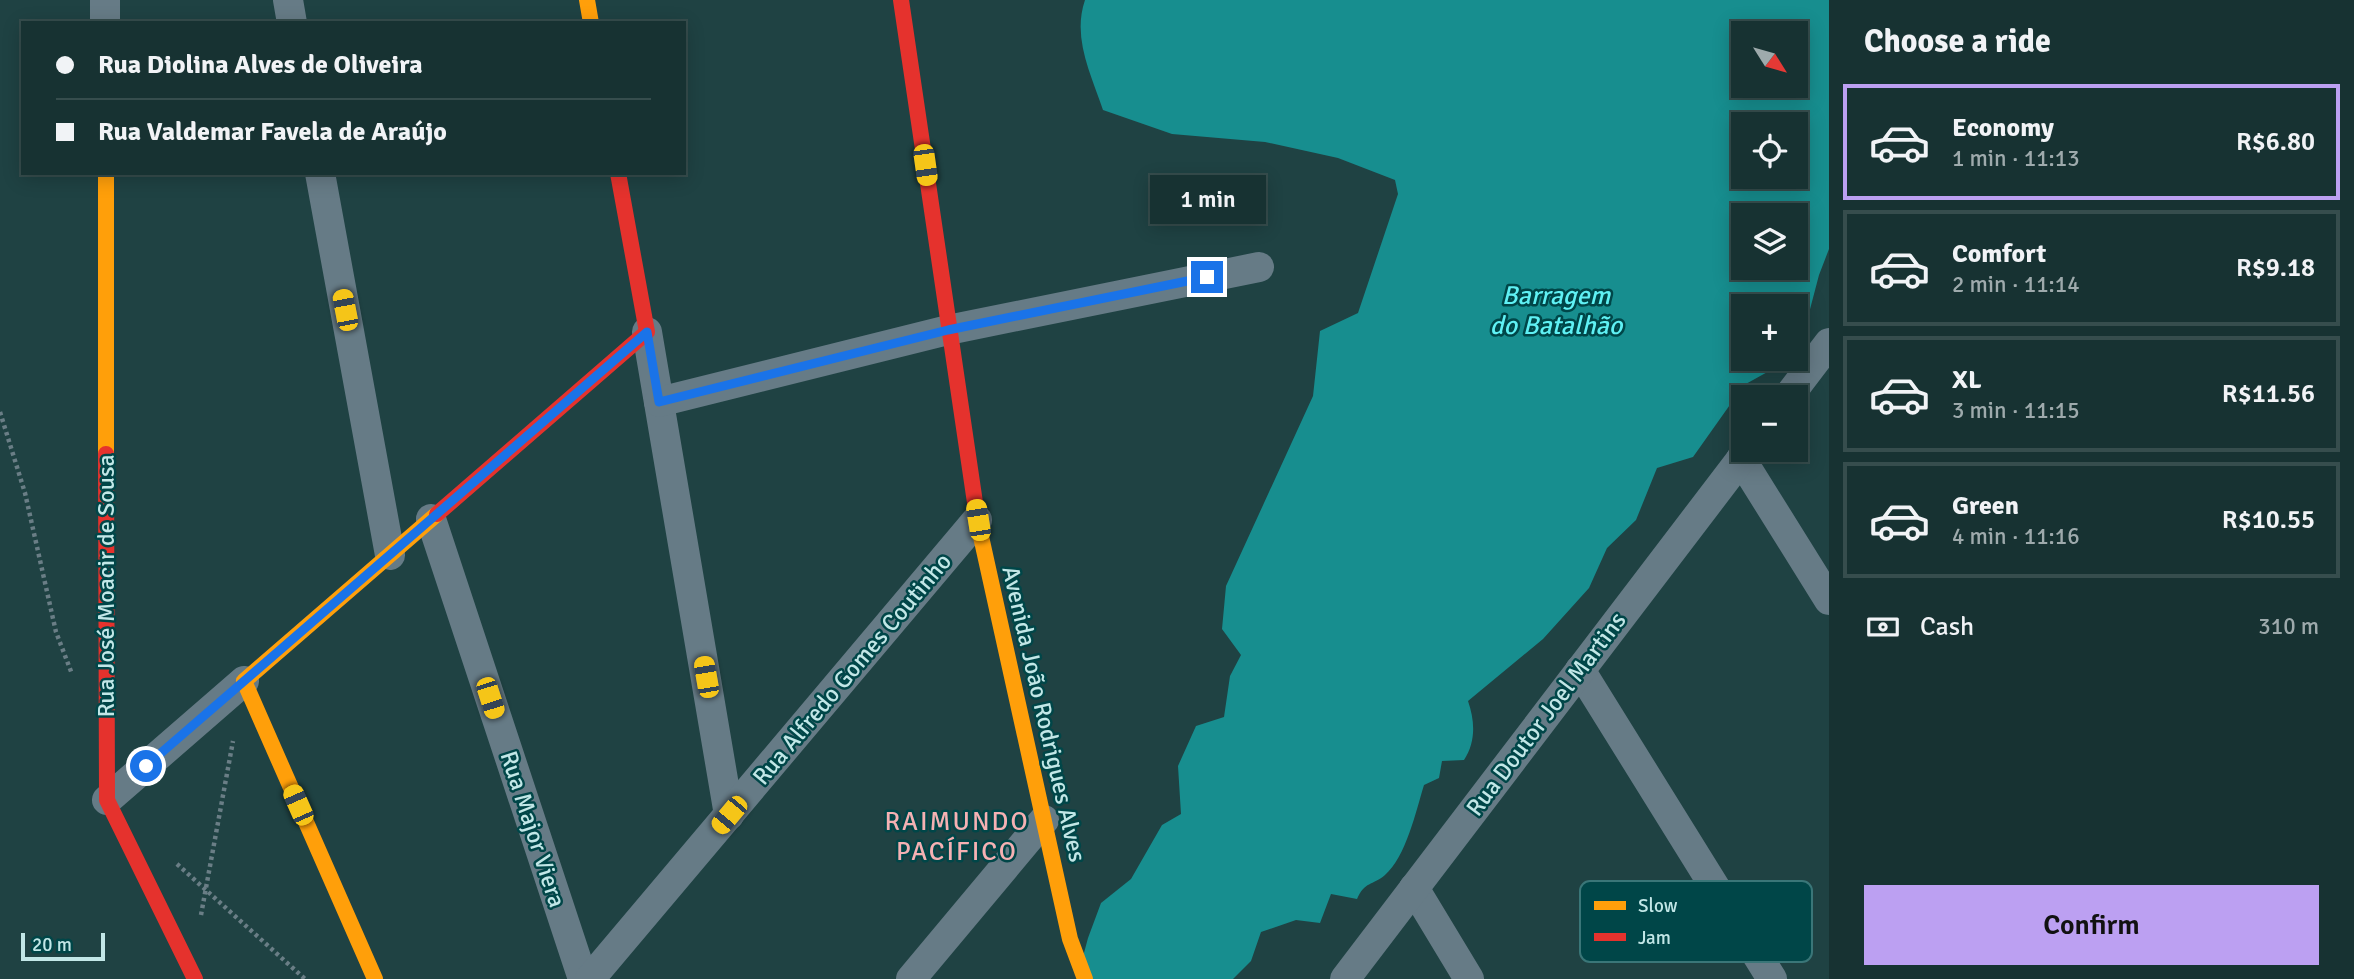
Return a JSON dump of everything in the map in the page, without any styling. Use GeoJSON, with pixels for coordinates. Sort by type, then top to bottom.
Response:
{"type":"FeatureCollection","features":[{"type":"Feature","properties":{"kind":"street"},"geometry":{"type":"LineString","coordinates":[[105,0],[105,21]]}},
{"type":"Feature","properties":{"kind":"street"},"geometry":{"type":"LineString","coordinates":[[288,0],[292,21]]}},
{"type":"Feature","properties":{"kind":"street"},"geometry":{"type":"LineString","coordinates":[[587,0],[591,21]]}},
{"type":"Feature","properties":{"kind":"street","name":"Avenida João Rodrigues Alves"},"geometry":{"type":"LineString","coordinates":[[901,0],[978,520],[1070,939],[1084,979]]}},
{"type":"Feature","properties":{"kind":"street","name":"Rua José Moacir de Sousa"},"geometry":{"type":"LineString","coordinates":[[106,175],[107,800],[195,979]]}},
{"type":"Feature","properties":{"kind":"street"},"geometry":{"type":"LineString","coordinates":[[320,175],[390,555]]}},
{"type":"Feature","properties":{"kind":"street"},"geometry":{"type":"LineString","coordinates":[[618,175],[729,815]]}},
{"type":"Feature","properties":{"kind":"street"},"geometry":{"type":"LineString","coordinates":[[659,402],[948,330],[1259,267]]}},
{"type":"Feature","properties":{"kind":"street"},"geometry":{"type":"LineString","coordinates":[[107,800],[647,332]]}},
{"type":"Feature","properties":{"kind":"street"},"geometry":{"type":"LineString","coordinates":[[1797,385],[1829,343]]}},
{"type":"Feature","properties":{"kind":"street","name":"Rua Doutor Joel Martins"},"geometry":{"type":"LineString","coordinates":[[1345,979],[1738,462]]}},
{"type":"Feature","properties":{"kind":"street"},"geometry":{"type":"LineString","coordinates":[[1749,462],[1829,600]]}},
{"type":"Feature","properties":{"kind":"street","name":"Rua Major Viera"},"geometry":{"type":"LineString","coordinates":[[431,519],[583,979]]}},
{"type":"Feature","properties":{"kind":"street","name":"Rua Alfredo Gomes Coutinho"},"geometry":{"type":"LineString","coordinates":[[590,979],[978,520]]}},
{"type":"Feature","properties":{"kind":"street"},"geometry":{"type":"LineString","coordinates":[[1580,670],[1711,881]]}},
{"type":"Feature","properties":{"kind":"street"},"geometry":{"type":"LineString","coordinates":[[244,681],[375,979]]}},
{"type":"Feature","properties":{"kind":"street"},"geometry":{"type":"LineString","coordinates":[[911,979],[1044,820]]}},
{"type":"Feature","properties":{"kind":"street"},"geometry":{"type":"LineString","coordinates":[[1414,888],[1469,979]]}},
{"type":"Feature","properties":{"kind":"street"},"geometry":{"type":"LineString","coordinates":[[1761,962],[1772,979]]}},
{"type":"Feature","properties":{"kind":"path"},"geometry":{"type":"LineString","coordinates":[[0,412],[25,494],[56,632],[74,678]]}},
{"type":"Feature","properties":{"kind":"path"},"geometry":{"type":"LineString","coordinates":[[201,917],[234,733]]}},
{"type":"Feature","properties":{"kind":"path"},"geometry":{"type":"LineString","coordinates":[[176,863],[305,979]]}},
{"type":"Feature","properties":{"kind":"water","name":"Barragem do Batalhão"},"geometry":{"type":"Polygon","coordinates":[[[1085,0],[1829,0],[1829,249],[1808,317],[1808,294],[1731,294],[1731,371],[1769,371],[1744,385],[1731,385],[1731,403],[1693,457],[1657,468],[1636,520],[1607,548],[1589,588],[1543,639],[1468,701],[1473,731],[1468,753],[1464,760],[1442,761],[1439,778],[1424,785],[1399,857],[1385,875],[1366,886],[1357,899],[1331,894],[1320,923],[1296,920],[1261,932],[1251,961],[1233,979],[1077,979],[1101,903],[1131,879],[1162,825],[1181,814],[1178,766],[1196,726],[1224,717],[1230,676],[1241,655],[1222,629],[1226,586],[1313,396],[1320,331],[1358,313],[1398,194],[1395,180],[1338,158],[1265,142],[1172,134],[1103,110],[1085,56],[1081,28],[1085,0]]]}},
{"type":"Feature","properties":{"kind":"traffic: slow"},"geometry":{"type":"LineString","coordinates":[[587,0],[591,21]]}},
{"type":"Feature","properties":{"kind":"traffic: slow"},"geometry":{"type":"LineString","coordinates":[[106,175],[106,454]]}},
{"type":"Feature","properties":{"kind":"traffic: slow"},"geometry":{"type":"LineString","coordinates":[[375,979],[244,681],[437,514]]}},
{"type":"Feature","properties":{"kind":"traffic: slow"},"geometry":{"type":"LineString","coordinates":[[978,523],[1070,939],[1085,979]]}},
{"type":"Feature","properties":{"kind":"traffic: jam"},"geometry":{"type":"LineString","coordinates":[[901,0],[978,523]]}},
{"type":"Feature","properties":{"kind":"traffic: jam"},"geometry":{"type":"LineString","coordinates":[[437,514],[647,332],[618,175]]}},
{"type":"Feature","properties":{"kind":"traffic: jam"},"geometry":{"type":"LineString","coordinates":[[106,454],[107,800],[195,979]]}},
{"type":"Feature","properties":{"kind":"district","name":"RAIMUNDO PACÍFICO"},"geometry":{"type":"Point","coordinates":[957,837]}},
{"type":"Feature","properties":{"kind":"route"},"geometry":{"type":"LineString","coordinates":[[146,766],[647,332],[659,402],[948,330],[1207,277]]}}]}
